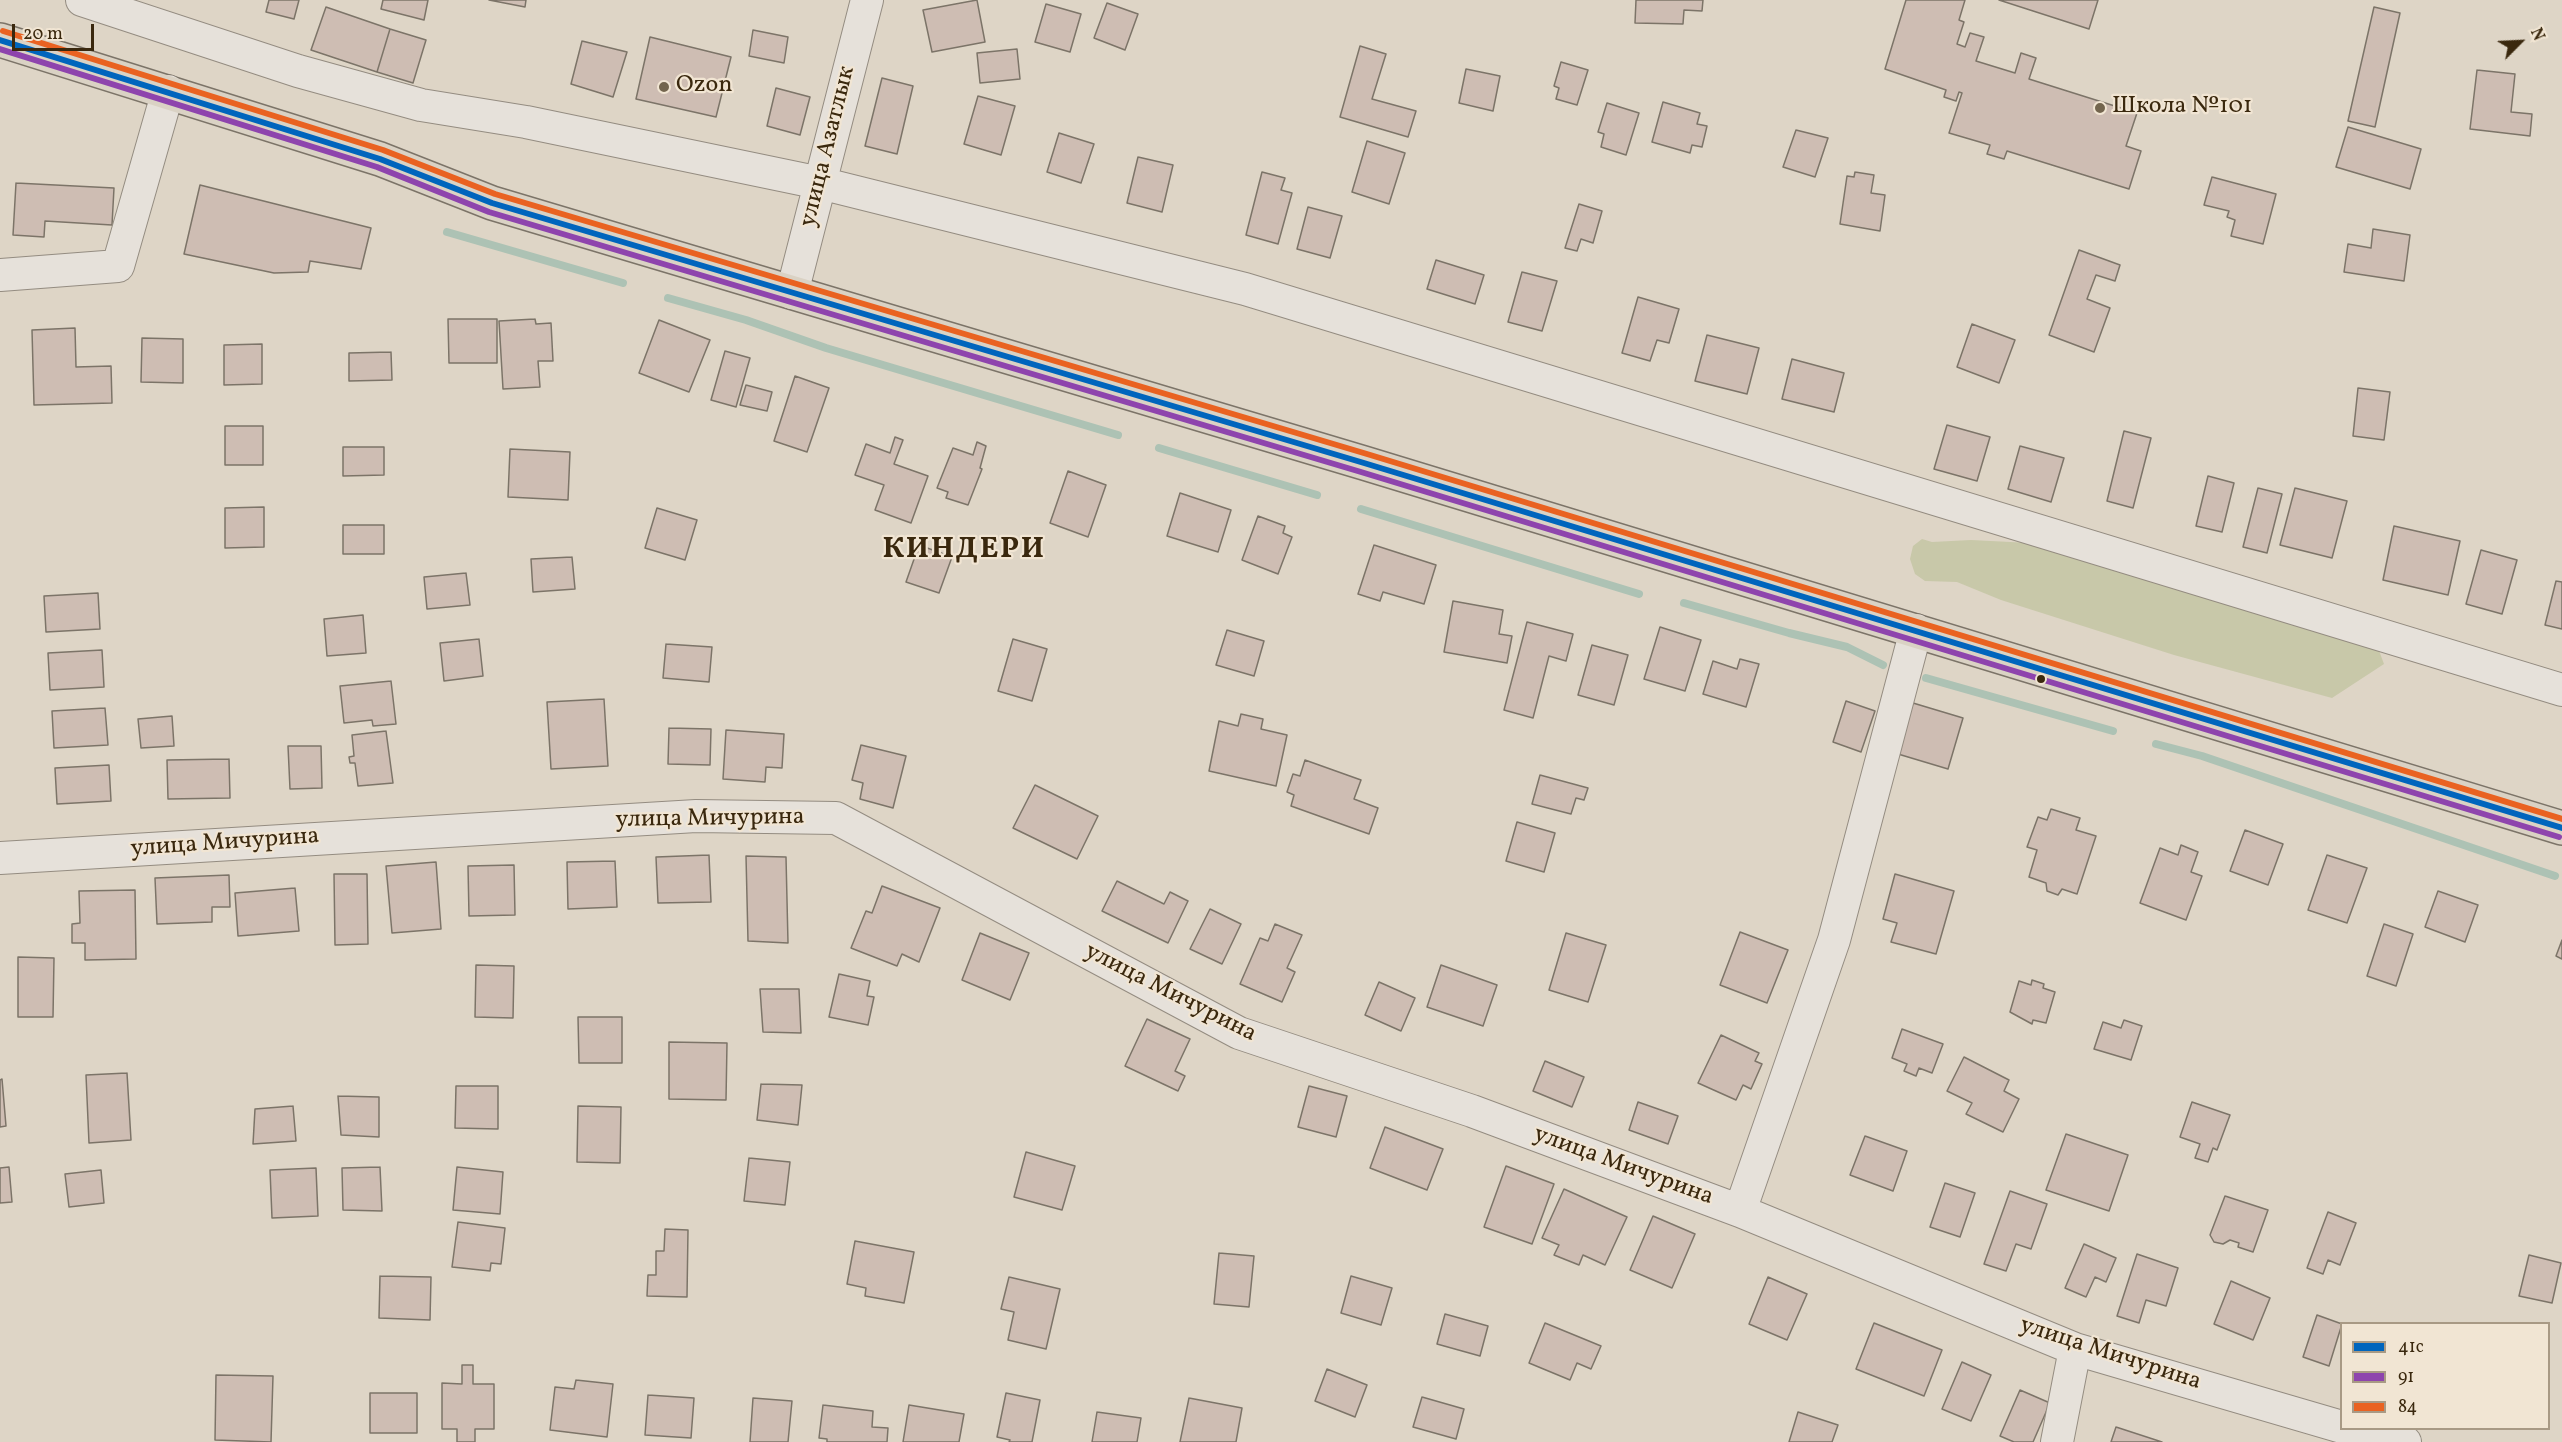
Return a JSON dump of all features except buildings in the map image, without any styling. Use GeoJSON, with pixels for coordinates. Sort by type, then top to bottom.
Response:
{"type":"FeatureCollection","features":[{"type":"Feature","properties":{"kind":"main road"},"geometry":{"type":"LineString","coordinates":[[0,40],[380,159],[492,203],[1916,630],[2562,828]]}},
{"type":"Feature","properties":{"kind":"street"},"geometry":{"type":"LineString","coordinates":[[82,0],[298,71],[422,105],[526,122],[820,183],[1245,289],[2562,690]]}},
{"type":"Feature","properties":{"kind":"street","name":"улица Азатлык"},"geometry":{"type":"LineString","coordinates":[[792,293],[867,0]]}},
{"type":"Feature","properties":{"kind":"street"},"geometry":{"type":"LineString","coordinates":[[0,275],[118,266],[168,91]]}},
{"type":"Feature","properties":{"kind":"street"},"geometry":{"type":"LineString","coordinates":[[1740,1211],[1834,940],[1916,630]]}},
{"type":"Feature","properties":{"kind":"street","name":"улица Мичурина"},"geometry":{"type":"LineString","coordinates":[[0,858],[696,816],[836,818],[1239,1033],[1472,1111],[1740,1211],[2074,1349],[2340,1426]]}},
{"type":"Feature","properties":{"kind":"street"},"geometry":{"type":"LineString","coordinates":[[2057,1442],[2074,1349]]}},
{"type":"Feature","properties":{"kind":"street"},"geometry":{"type":"LineString","coordinates":[[2354,1430],[2405,1442]]}},
{"type":"Feature","properties":{"kind":"green space"},"geometry":{"type":"Polygon","coordinates":[[[1922,539],[1932,542],[1971,540],[2030,543],[2378,648],[2384,664],[2332,698],[2174,655],[2001,600],[1957,582],[1925,581],[1915,574],[1910,559],[1913,546],[1922,539]]]}},
{"type":"Feature","properties":{"kind":"waterway"},"geometry":{"type":"LineString","coordinates":[[447,232],[623,283]]}},
{"type":"Feature","properties":{"kind":"waterway"},"geometry":{"type":"LineString","coordinates":[[668,298],[746,320],[826,348],[1118,435]]}},
{"type":"Feature","properties":{"kind":"waterway"},"geometry":{"type":"LineString","coordinates":[[1159,448],[1317,495]]}},
{"type":"Feature","properties":{"kind":"waterway"},"geometry":{"type":"LineString","coordinates":[[1361,509],[1639,594]]}},
{"type":"Feature","properties":{"kind":"waterway"},"geometry":{"type":"LineString","coordinates":[[1684,603],[1847,647],[1883,665]]}},
{"type":"Feature","properties":{"kind":"waterway"},"geometry":{"type":"LineString","coordinates":[[1926,678],[2113,731]]}},
{"type":"Feature","properties":{"kind":"waterway"},"geometry":{"type":"LineString","coordinates":[[2156,744],[2202,756],[2555,876]]}},
{"type":"Feature","properties":{"kind":"transit line","name":"84"},"geometry":{"type":"LineString","coordinates":[[3,31],[383,150],[495,194],[1367,454],[2562,819]]}},
{"type":"Feature","properties":{"kind":"transit line","name":"41с"},"geometry":{"type":"LineString","coordinates":[[0,40],[380,159],[492,203],[1364,463],[2562,828]]}},
{"type":"Feature","properties":{"kind":"transit line","name":"91"},"geometry":{"type":"LineString","coordinates":[[0,49],[377,167],[489,212],[1361,472],[2559,837]]}},
{"type":"Feature","properties":{"kind":"place","name":"Ozon"},"geometry":{"type":"Point","coordinates":[664,87]}},
{"type":"Feature","properties":{"kind":"place","name":"Школа №101"},"geometry":{"type":"Point","coordinates":[2100,108]}},
{"type":"Feature","properties":{"kind":"district","name":"КИНДЕРИ"},"geometry":{"type":"Point","coordinates":[964,551]}}]}
